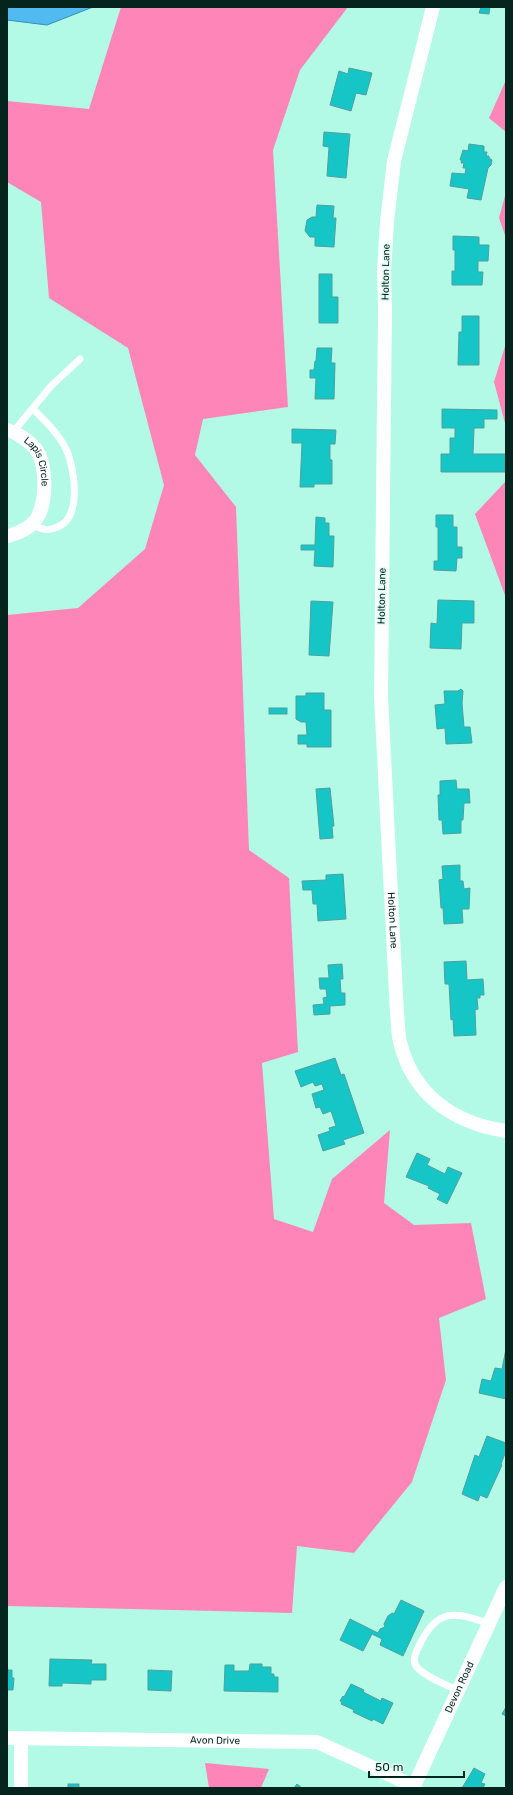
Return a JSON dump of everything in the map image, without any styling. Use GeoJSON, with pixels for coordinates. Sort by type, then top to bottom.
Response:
{"type":"FeatureCollection","features":[{"type":"Feature","properties":{"kind":"street","name":"Holton Lane"},"geometry":{"type":"LineString","coordinates":[[433,7],[394,161],[387,222],[384,271],[385,308],[381,696],[397,1014],[400,1041],[405,1058],[412,1075],[428,1095],[449,1112],[464,1120],[479,1126],[506,1131]]}},
{"type":"Feature","properties":{"kind":"street","name":"Lapis Circle"},"geometry":{"type":"LineString","coordinates":[[10,430],[36,448],[44,472],[43,505],[32,524]]}},
{"type":"Feature","properties":{"kind":"street"},"geometry":{"type":"LineString","coordinates":[[7,536],[32,524]]}},
{"type":"Feature","properties":{"kind":"street","name":"Devon Road"},"geometry":{"type":"LineString","coordinates":[[413,1787],[506,1587]]}},
{"type":"Feature","properties":{"kind":"street","name":"Avon Drive"},"geometry":{"type":"LineString","coordinates":[[7,1738],[317,1742],[413,1787]]}},
{"type":"Feature","properties":{"kind":"street"},"geometry":{"type":"LineString","coordinates":[[21,1738],[21,1788]]}},
{"type":"Feature","properties":{"kind":"lane"},"geometry":{"type":"LineString","coordinates":[[10,430],[33,409],[52,386],[80,359]]}},
{"type":"Feature","properties":{"kind":"lane"},"geometry":{"type":"LineString","coordinates":[[32,524],[49,530],[63,524],[73,511],[74,496],[73,473],[66,449],[52,427],[33,409]]}},
{"type":"Feature","properties":{"kind":"lane"},"geometry":{"type":"LineString","coordinates":[[459,1690],[422,1672],[416,1666],[414,1659],[418,1647],[425,1633],[435,1622],[444,1617],[455,1614],[467,1615],[489,1624]]}},
{"type":"Feature","properties":{"kind":"shaded area"},"geometry":{"type":"Polygon","coordinates":[[[121,7],[348,7],[300,70],[273,150],[288,407],[203,419],[195,455],[236,507],[249,850],[289,878],[298,1052],[262,1063],[274,1219],[313,1232],[332,1179],[390,1130],[384,1203],[414,1225],[471,1223],[486,1299],[439,1318],[446,1380],[412,1482],[354,1553],[297,1546],[292,1613],[7,1606],[7,615],[78,608],[145,549],[164,485],[128,348],[49,298],[41,202],[7,182],[7,101],[89,109],[121,7]]]}},
{"type":"Feature","properties":{"kind":"shaded area"},"geometry":{"type":"Polygon","coordinates":[[[506,80],[506,132],[489,118],[506,80]]]}},
{"type":"Feature","properties":{"kind":"shaded area"},"geometry":{"type":"Polygon","coordinates":[[[506,192],[506,238],[499,218],[506,192]]]}},
{"type":"Feature","properties":{"kind":"shaded area"},"geometry":{"type":"Polygon","coordinates":[[[506,343],[506,427],[494,382],[506,343]]]}},
{"type":"Feature","properties":{"kind":"shaded area"},"geometry":{"type":"Polygon","coordinates":[[[506,481],[506,598],[475,514],[506,481]]]}},
{"type":"Feature","properties":{"kind":"shaded area"},"geometry":{"type":"Polygon","coordinates":[[[205,1763],[269,1769],[261,1788],[209,1788],[205,1763]]]}},
{"type":"Feature","properties":{"kind":"water"},"geometry":{"type":"Polygon","coordinates":[[[7,7],[93,7],[47,25],[7,20],[7,7]]]}},
{"type":"Feature","properties":{"kind":"building"},"geometry":{"type":"Polygon","coordinates":[[[481,7],[490,7],[489,14],[479,13],[481,7]]]}},
{"type":"Feature","properties":{"kind":"building"},"geometry":{"type":"Polygon","coordinates":[[[349,68],[372,73],[366,95],[356,93],[351,111],[330,105],[339,71],[348,74],[349,68]]]}},
{"type":"Feature","properties":{"kind":"building"},"geometry":{"type":"Polygon","coordinates":[[[324,132],[350,134],[346,178],[327,176],[329,147],[323,146],[324,132]]]}},
{"type":"Feature","properties":{"kind":"building"},"geometry":{"type":"Polygon","coordinates":[[[469,144],[484,146],[484,152],[487,152],[486,156],[489,156],[492,160],[491,165],[488,168],[481,200],[467,198],[469,189],[450,186],[452,173],[465,174],[466,168],[463,168],[464,163],[461,163],[462,160],[460,160],[463,150],[468,151],[469,144]]]}},
{"type":"Feature","properties":{"kind":"building"},"geometry":{"type":"Polygon","coordinates":[[[317,205],[334,206],[333,218],[336,218],[334,247],[315,246],[315,237],[310,237],[305,231],[307,220],[312,217],[316,217],[317,205]]]}},
{"type":"Feature","properties":{"kind":"building"},"geometry":{"type":"Polygon","coordinates":[[[453,236],[479,237],[479,245],[489,245],[488,261],[478,261],[478,272],[483,272],[482,285],[452,285],[452,271],[455,271],[453,236]]]}},
{"type":"Feature","properties":{"kind":"building"},"geometry":{"type":"Polygon","coordinates":[[[319,274],[332,274],[332,297],[338,297],[338,323],[319,323],[319,274]]]}},
{"type":"Feature","properties":{"kind":"building"},"geometry":{"type":"Polygon","coordinates":[[[462,316],[479,316],[479,365],[458,365],[459,332],[462,332],[462,316]]]}},
{"type":"Feature","properties":{"kind":"building"},"geometry":{"type":"Polygon","coordinates":[[[317,348],[332,348],[331,363],[335,363],[334,399],[315,399],[316,378],[310,378],[310,370],[314,370],[317,348]]]}},
{"type":"Feature","properties":{"kind":"building"},"geometry":{"type":"Polygon","coordinates":[[[442,409],[497,410],[497,419],[484,419],[484,428],[474,428],[473,454],[505,454],[505,472],[441,472],[441,454],[450,454],[450,438],[455,438],[455,428],[442,428],[442,409]]]}},
{"type":"Feature","properties":{"kind":"building"},"geometry":{"type":"Polygon","coordinates":[[[292,429],[336,430],[335,444],[330,444],[332,484],[314,484],[314,487],[300,487],[302,443],[292,443],[292,429]]]}},
{"type":"Feature","properties":{"kind":"building"},"geometry":{"type":"Polygon","coordinates":[[[436,515],[453,515],[453,527],[457,527],[457,547],[462,547],[462,558],[457,558],[456,571],[434,570],[434,561],[438,561],[438,527],[436,527],[436,515]]]}},
{"type":"Feature","properties":{"kind":"building"},"geometry":{"type":"Polygon","coordinates":[[[316,517],[325,518],[325,523],[329,523],[329,536],[334,536],[333,567],[314,566],[315,550],[301,550],[301,545],[315,545],[316,517]]]}},
{"type":"Feature","properties":{"kind":"building"},"geometry":{"type":"Polygon","coordinates":[[[438,600],[474,601],[474,623],[462,623],[461,649],[430,648],[431,623],[437,624],[438,600]]]}},
{"type":"Feature","properties":{"kind":"building"},"geometry":{"type":"Polygon","coordinates":[[[311,601],[333,602],[329,656],[309,655],[311,601]]]}},
{"type":"Feature","properties":{"kind":"building"},"geometry":{"type":"Polygon","coordinates":[[[461,689],[463,691],[462,703],[464,727],[470,727],[472,743],[446,744],[445,728],[437,729],[435,705],[445,704],[444,691],[458,691],[461,689]]]}},
{"type":"Feature","properties":{"kind":"building"},"geometry":{"type":"Polygon","coordinates":[[[306,693],[324,693],[324,710],[331,710],[331,747],[307,747],[307,744],[298,744],[298,735],[307,735],[306,722],[301,722],[296,719],[296,696],[306,696],[306,693]]]}},
{"type":"Feature","properties":{"kind":"building"},"geometry":{"type":"Polygon","coordinates":[[[269,708],[287,708],[287,714],[269,714],[269,708]]]}},
{"type":"Feature","properties":{"kind":"building"},"geometry":{"type":"Polygon","coordinates":[[[456,780],[457,789],[469,789],[470,803],[464,803],[463,820],[461,820],[461,833],[443,834],[442,820],[439,820],[438,795],[440,795],[440,781],[456,780]]]}},
{"type":"Feature","properties":{"kind":"building"},"geometry":{"type":"Polygon","coordinates":[[[330,788],[334,826],[332,826],[333,838],[320,839],[316,789],[330,788]]]}},
{"type":"Feature","properties":{"kind":"building"},"geometry":{"type":"Polygon","coordinates":[[[460,865],[460,881],[463,881],[464,889],[470,888],[469,909],[462,909],[463,923],[444,924],[439,880],[443,879],[442,866],[460,865]]]}},
{"type":"Feature","properties":{"kind":"building"},"geometry":{"type":"Polygon","coordinates":[[[343,874],[346,919],[318,921],[317,904],[313,904],[312,890],[303,890],[302,881],[326,880],[326,875],[343,874]]]}},
{"type":"Feature","properties":{"kind":"building"},"geometry":{"type":"Polygon","coordinates":[[[466,961],[467,980],[483,979],[484,995],[480,995],[480,998],[477,998],[478,1009],[475,1010],[476,1035],[454,1036],[453,1019],[451,1020],[449,984],[445,984],[444,962],[466,961]]]}},
{"type":"Feature","properties":{"kind":"building"},"geometry":{"type":"Polygon","coordinates":[[[342,964],[343,979],[340,979],[341,993],[345,993],[345,1005],[330,1006],[330,1014],[314,1015],[313,1005],[324,1004],[323,998],[327,997],[326,989],[320,989],[319,978],[329,978],[328,965],[342,964]]]}},
{"type":"Feature","properties":{"kind":"building"},"geometry":{"type":"Polygon","coordinates":[[[335,1058],[341,1075],[344,1074],[364,1133],[343,1140],[345,1144],[323,1151],[318,1135],[330,1131],[329,1128],[336,1126],[331,1111],[323,1114],[320,1107],[316,1108],[312,1094],[324,1090],[322,1084],[315,1086],[313,1082],[301,1087],[295,1071],[335,1058]]]}},
{"type":"Feature","properties":{"kind":"building"},"geometry":{"type":"Polygon","coordinates":[[[417,1153],[430,1159],[427,1165],[445,1174],[448,1167],[462,1173],[447,1204],[437,1199],[440,1194],[428,1188],[429,1186],[406,1177],[417,1153]]]}},
{"type":"Feature","properties":{"kind":"building"},"geometry":{"type":"Polygon","coordinates":[[[506,1349],[506,1399],[479,1393],[482,1379],[491,1381],[495,1368],[502,1369],[506,1349]]]}},
{"type":"Feature","properties":{"kind":"building"},"geometry":{"type":"Polygon","coordinates":[[[487,1436],[506,1443],[506,1451],[501,1464],[502,1465],[487,1498],[480,1495],[478,1501],[462,1494],[475,1455],[479,1457],[487,1436]]]}},
{"type":"Feature","properties":{"kind":"building"},"geometry":{"type":"Polygon","coordinates":[[[401,1600],[424,1611],[403,1656],[380,1645],[382,1639],[372,1634],[363,1651],[340,1640],[350,1619],[378,1633],[380,1629],[385,1627],[384,1624],[388,1616],[392,1613],[394,1614],[401,1600]]]}},
{"type":"Feature","properties":{"kind":"building"},"geometry":{"type":"Polygon","coordinates":[[[50,1659],[92,1660],[91,1664],[106,1664],[106,1680],[91,1680],[91,1684],[62,1683],[62,1686],[49,1686],[50,1659]]]}},
{"type":"Feature","properties":{"kind":"building"},"geometry":{"type":"Polygon","coordinates":[[[250,1664],[262,1664],[262,1667],[271,1667],[271,1674],[274,1674],[274,1677],[278,1677],[278,1692],[224,1691],[225,1665],[234,1665],[234,1671],[249,1671],[250,1664]]]}},
{"type":"Feature","properties":{"kind":"building"},"geometry":{"type":"Polygon","coordinates":[[[7,1670],[12,1670],[12,1678],[14,1678],[13,1690],[7,1690],[7,1670]]]}},
{"type":"Feature","properties":{"kind":"building"},"geometry":{"type":"Polygon","coordinates":[[[148,1670],[172,1671],[171,1691],[148,1690],[148,1670]]]}},
{"type":"Feature","properties":{"kind":"building"},"geometry":{"type":"Polygon","coordinates":[[[351,1684],[381,1701],[382,1698],[393,1703],[383,1724],[373,1719],[372,1721],[353,1712],[354,1710],[341,1704],[342,1702],[340,1701],[351,1684]]]}},
{"type":"Feature","properties":{"kind":"building"},"geometry":{"type":"Polygon","coordinates":[[[506,1707],[506,1716],[502,1714],[506,1707]]]}},
{"type":"Feature","properties":{"kind":"building"},"geometry":{"type":"Polygon","coordinates":[[[474,1768],[485,1774],[481,1783],[485,1784],[483,1788],[462,1788],[474,1768]]]}},
{"type":"Feature","properties":{"kind":"building"},"geometry":{"type":"Polygon","coordinates":[[[68,1784],[79,1784],[79,1788],[68,1788],[68,1784]]]}},
{"type":"Feature","properties":{"kind":"building"},"geometry":{"type":"Polygon","coordinates":[[[297,1784],[302,1788],[294,1788],[297,1784]]]}}]}
